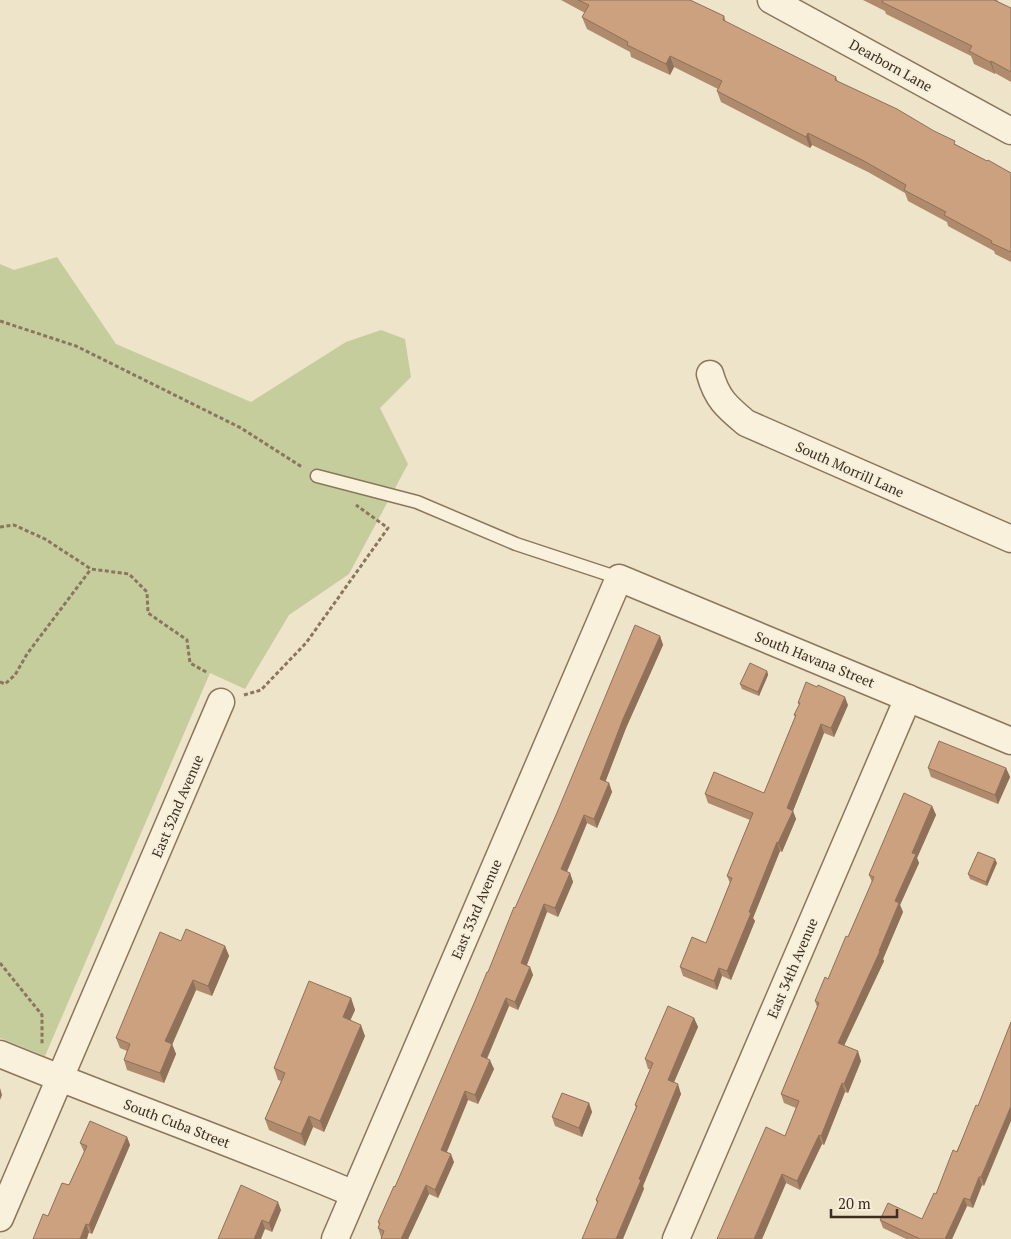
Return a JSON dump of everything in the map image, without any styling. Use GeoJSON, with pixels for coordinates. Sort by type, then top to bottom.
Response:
{"type":"FeatureCollection","features":[{"type":"Feature","properties":{"kind":"street","name":"Dearborn Lane"},"geometry":{"type":"LineString","coordinates":[[771,0],[1011,131]]}},
{"type":"Feature","properties":{"kind":"street","name":"South Morrill Lane"},"geometry":{"type":"LineString","coordinates":[[710,374],[715,390],[729,409],[746,423],[1011,539]]}},
{"type":"Feature","properties":{"kind":"street","name":"South Havana Street"},"geometry":{"type":"LineString","coordinates":[[619,578],[1011,741]]}},
{"type":"Feature","properties":{"kind":"street","name":"East 33rd Avenue"},"geometry":{"type":"LineString","coordinates":[[335,1239],[619,578]]}},
{"type":"Feature","properties":{"kind":"street","name":"East 34th Avenue"},"geometry":{"type":"LineString","coordinates":[[676,1239],[908,698]]}},
{"type":"Feature","properties":{"kind":"street","name":"East 32nd Avenue"},"geometry":{"type":"LineString","coordinates":[[0,1218],[221,702]]}},
{"type":"Feature","properties":{"kind":"street","name":"South Cuba Street"},"geometry":{"type":"LineString","coordinates":[[0,1054],[281,1163],[354,1194]]}},
{"type":"Feature","properties":{"kind":"lane"},"geometry":{"type":"LineString","coordinates":[[318,476],[417,502],[516,544],[619,578]]}},
{"type":"Feature","properties":{"kind":"path"},"geometry":{"type":"LineString","coordinates":[[0,321],[76,346],[242,428],[318,476]]}},
{"type":"Feature","properties":{"kind":"path"},"geometry":{"type":"LineString","coordinates":[[221,702],[261,690],[306,643],[388,528],[349,499]]}},
{"type":"Feature","properties":{"kind":"path"},"geometry":{"type":"LineString","coordinates":[[0,527],[14,525],[45,539],[91,569],[129,574],[147,592],[148,613],[187,640],[190,663],[208,673]]}},
{"type":"Feature","properties":{"kind":"path"},"geometry":{"type":"LineString","coordinates":[[0,682],[5,684],[15,675],[27,654],[91,569]]}},
{"type":"Feature","properties":{"kind":"path"},"geometry":{"type":"LineString","coordinates":[[0,963],[42,1015],[42,1046]]}},
{"type":"Feature","properties":{"kind":"green space"},"geometry":{"type":"Polygon","coordinates":[[[57,257],[116,344],[251,402],[346,342],[381,330],[405,339],[411,377],[380,408],[408,464],[349,574],[289,615],[245,689],[210,673],[45,1056],[0,1038],[0,264],[14,270],[57,257]]]}},
{"type":"Feature","properties":{"kind":"building"},"geometry":{"type":"Polygon","coordinates":[[[578,0],[690,0],[724,16],[723,20],[836,77],[835,80],[897,109],[955,141],[954,144],[1011,173],[1011,252],[991,243],[992,241],[944,215],[946,212],[904,190],[906,185],[864,161],[808,133],[806,137],[717,91],[722,81],[670,56],[666,64],[627,45],[628,42],[582,17],[589,5],[578,0]]]}},
{"type":"Feature","properties":{"kind":"building"},"geometry":{"type":"Polygon","coordinates":[[[883,0],[994,0],[1011,8],[1011,72],[969,51],[972,46],[882,2],[883,0]]]}},
{"type":"Feature","properties":{"kind":"building"},"geometry":{"type":"Polygon","coordinates":[[[635,625],[660,636],[623,719],[600,779],[609,783],[594,819],[584,815],[561,869],[570,873],[555,908],[544,904],[521,963],[530,967],[515,1002],[506,998],[481,1056],[490,1060],[475,1095],[465,1091],[441,1150],[451,1154],[435,1190],[426,1185],[401,1239],[381,1239],[384,1231],[378,1228],[380,1223],[378,1222],[488,972],[514,907],[556,815],[635,625]]]}},
{"type":"Feature","properties":{"kind":"building"},"geometry":{"type":"Polygon","coordinates":[[[750,663],[767,671],[758,692],[740,684],[750,663]]]}},
{"type":"Feature","properties":{"kind":"building"},"geometry":{"type":"Polygon","coordinates":[[[806,682],[817,687],[818,685],[845,697],[831,728],[821,724],[787,808],[793,811],[777,842],[727,971],[719,968],[714,981],[680,967],[692,937],[706,943],[732,878],[727,876],[753,813],[705,794],[714,772],[764,793],[796,715],[794,715],[800,703],[798,703],[806,682]]]}},
{"type":"Feature","properties":{"kind":"building"},"geometry":{"type":"Polygon","coordinates":[[[939,741],[1006,768],[995,795],[928,768],[939,741]]]}},
{"type":"Feature","properties":{"kind":"building"},"geometry":{"type":"Polygon","coordinates":[[[904,793],[932,806],[912,853],[916,854],[895,901],[899,903],[880,951],[838,1043],[858,1051],[844,1084],[842,1083],[821,1136],[819,1135],[797,1181],[782,1174],[754,1239],[717,1239],[766,1127],[785,1136],[799,1101],[781,1094],[819,1003],[815,1001],[825,977],[828,979],[874,877],[869,875],[904,793]]]}},
{"type":"Feature","properties":{"kind":"building"},"geometry":{"type":"Polygon","coordinates":[[[978,852],[995,859],[986,882],[968,874],[978,852]]]}},
{"type":"Feature","properties":{"kind":"building"},"geometry":{"type":"Polygon","coordinates":[[[186,929],[225,946],[208,986],[193,980],[165,1041],[172,1044],[160,1073],[124,1060],[130,1044],[116,1038],[160,932],[181,941],[186,929]]]}},
{"type":"Feature","properties":{"kind":"building"},"geometry":{"type":"Polygon","coordinates":[[[309,981],[351,998],[343,1017],[361,1025],[320,1121],[309,1116],[301,1134],[265,1119],[285,1073],[274,1068],[309,981]]]}},
{"type":"Feature","properties":{"kind":"building"},"geometry":{"type":"Polygon","coordinates":[[[668,1006],[694,1018],[668,1080],[678,1084],[616,1239],[582,1239],[598,1201],[596,1200],[637,1106],[635,1105],[653,1063],[645,1059],[668,1006]]]}},
{"type":"Feature","properties":{"kind":"building"},"geometry":{"type":"Polygon","coordinates":[[[1011,1022],[1011,1106],[970,1200],[964,1198],[945,1239],[920,1239],[880,1220],[888,1203],[922,1219],[934,1193],[936,1194],[953,1150],[957,1152],[976,1105],[978,1106],[1011,1022]]]}},
{"type":"Feature","properties":{"kind":"building"},"geometry":{"type":"Polygon","coordinates":[[[562,1093],[589,1103],[579,1128],[552,1117],[562,1093]]]}},
{"type":"Feature","properties":{"kind":"building"},"geometry":{"type":"Polygon","coordinates":[[[90,1121],[127,1137],[89,1225],[86,1224],[80,1239],[33,1239],[43,1214],[48,1216],[62,1183],[69,1185],[87,1146],[80,1143],[90,1121]]]}},
{"type":"Feature","properties":{"kind":"building"},"geometry":{"type":"Polygon","coordinates":[[[241,1185],[278,1202],[269,1223],[262,1220],[254,1239],[218,1239],[241,1185]]]}}]}
